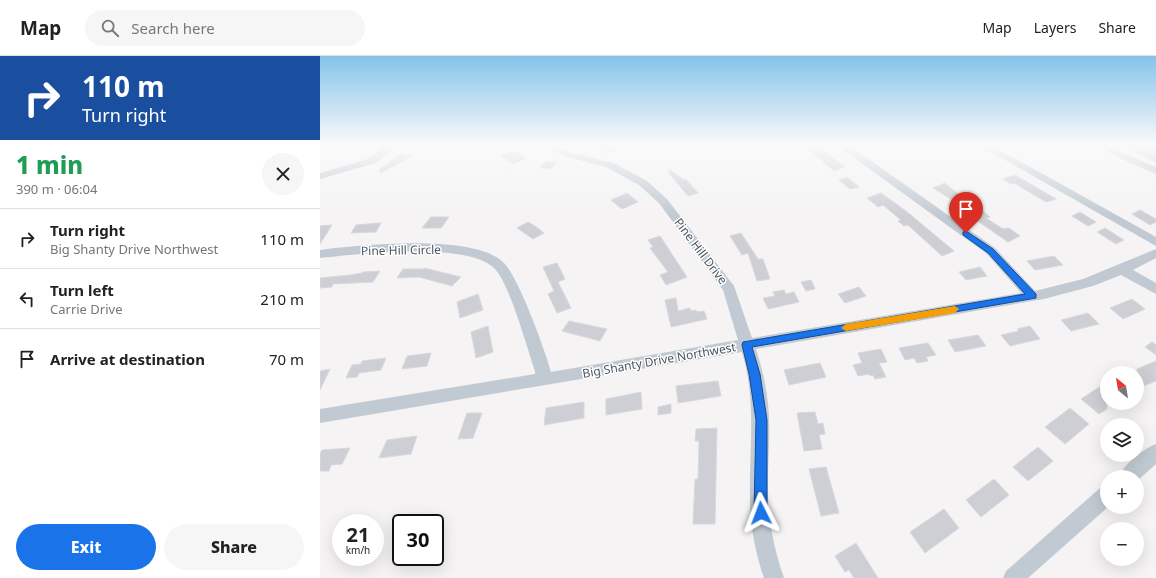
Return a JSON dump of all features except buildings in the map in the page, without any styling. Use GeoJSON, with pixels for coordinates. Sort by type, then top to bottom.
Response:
{"type":"FeatureCollection","features":[{"type":"Feature","properties":{"kind":"street"},"geometry":{"type":"LineString","coordinates":[[320,176],[346,168]]}},
{"type":"Feature","properties":{"kind":"street","name":"Pine Hill Drive"},"geometry":{"type":"LineString","coordinates":[[617,168],[655,192],[703,252],[729,289],[747,345],[754,374],[761,420],[759,498],[766,555],[774,578]]}},
{"type":"Feature","properties":{"kind":"street"},"geometry":{"type":"LineString","coordinates":[[874,168],[991,251],[1032,296]]}},
{"type":"Feature","properties":{"kind":"street"},"geometry":{"type":"LineString","coordinates":[[1025,168],[1156,242]]}},
{"type":"Feature","properties":{"kind":"street","name":"Pine Hill Circle"},"geometry":{"type":"LineString","coordinates":[[320,254],[427,247],[459,250],[482,257],[500,265],[509,279],[543,371],[542,380]]}},
{"type":"Feature","properties":{"kind":"street","name":"Big Shanty Drive Northwest"},"geometry":{"type":"LineString","coordinates":[[320,416],[542,380],[1075,288],[1124,270],[1156,253]]}},
{"type":"Feature","properties":{"kind":"street"},"geometry":{"type":"LineString","coordinates":[[1124,270],[1156,289]]}},
{"type":"Feature","properties":{"kind":"street"},"geometry":{"type":"LineString","coordinates":[[1136,470],[1156,452]]}},
{"type":"Feature","properties":{"kind":"street"},"geometry":{"type":"LineString","coordinates":[[1013,578],[1100,501]]}},
{"type":"Feature","properties":{"kind":"slow traffic"},"geometry":{"type":"LineString","coordinates":[[846,328],[955,309]]}},
{"type":"Feature","properties":{"kind":"route"},"geometry":{"type":"LineString","coordinates":[[761,513],[759,498],[761,469],[761,420],[759,400],[747,345],[1032,296],[991,251],[966,233]]}}]}
